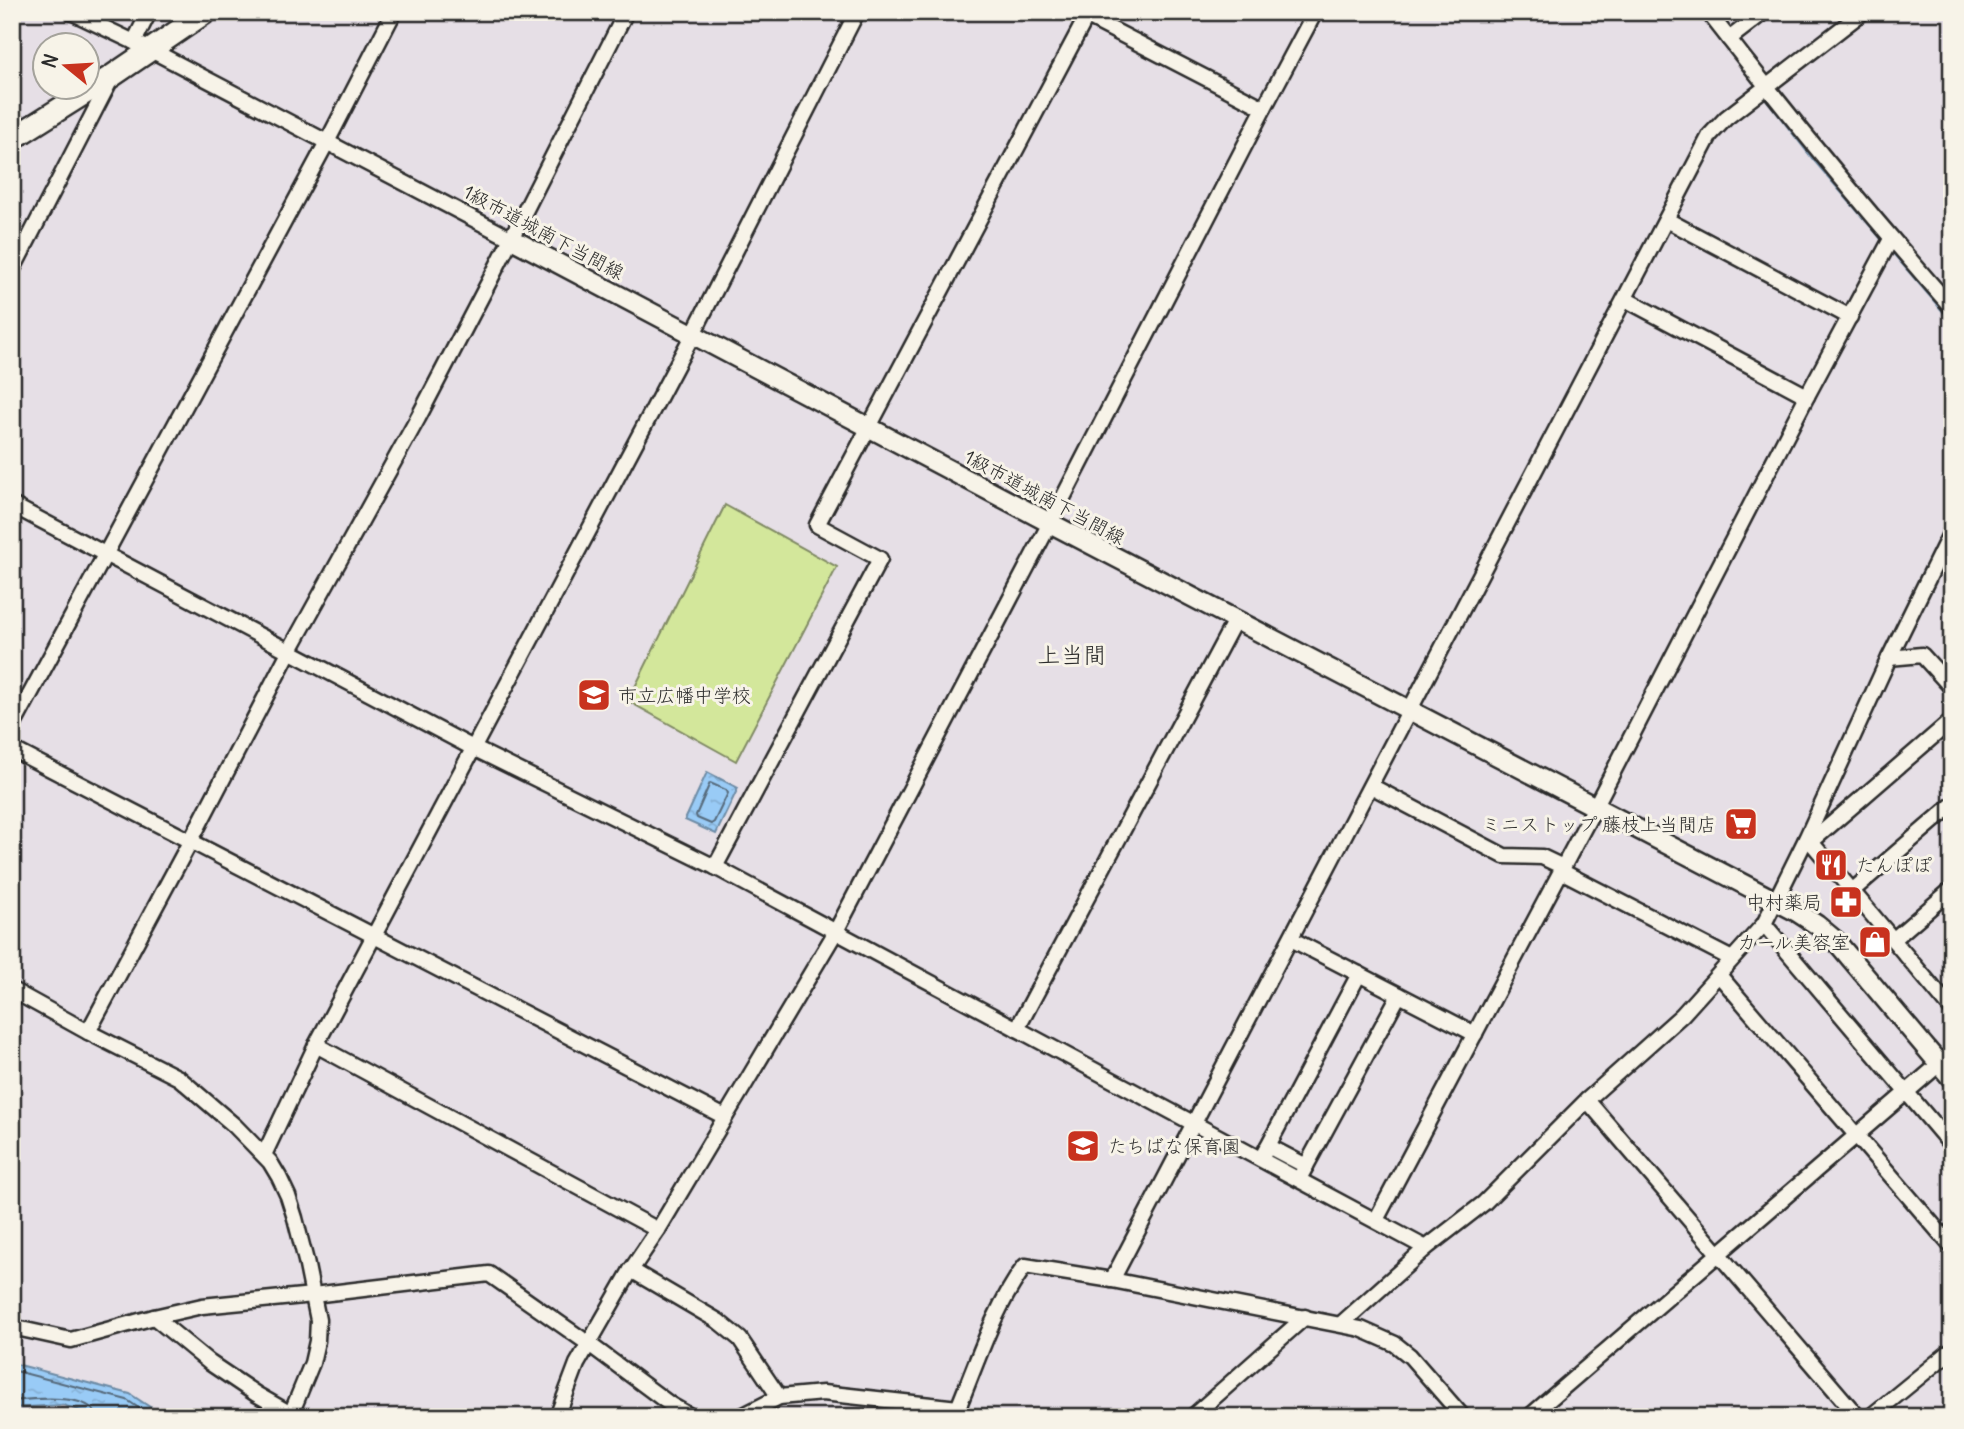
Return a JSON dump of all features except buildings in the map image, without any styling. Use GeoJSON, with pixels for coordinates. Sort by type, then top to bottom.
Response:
{"type":"FeatureCollection","features":[{"type":"Feature","properties":{"kind":"main road"},"geometry":{"type":"LineString","coordinates":[[12,139],[112,76],[143,46],[206,12]]}},
{"type":"Feature","properties":{"kind":"street","name":"1級市道城南下当間線"},"geometry":{"type":"LineString","coordinates":[[71,12],[143,46],[1775,901],[1816,925],[1835,940],[1945,1059],[1952,1079]]}},
{"type":"Feature","properties":{"kind":"street"},"geometry":{"type":"LineString","coordinates":[[143,46],[149,12]]}},
{"type":"Feature","properties":{"kind":"street"},"geometry":{"type":"LineString","coordinates":[[12,728],[394,12]]}},
{"type":"Feature","properties":{"kind":"street"},"geometry":{"type":"LineString","coordinates":[[88,1032],[290,650],[418,418],[626,12]]}},
{"type":"Feature","properties":{"kind":"street"},"geometry":{"type":"LineString","coordinates":[[264,1155],[316,1045],[693,334],[857,12]]}},
{"type":"Feature","properties":{"kind":"street"},"geometry":{"type":"LineString","coordinates":[[557,1417],[577,1364],[631,1269],[658,1230],[835,933],[1315,12]]}},
{"type":"Feature","properties":{"kind":"street"},"geometry":{"type":"LineString","coordinates":[[1709,12],[1761,91],[1952,308]]}},
{"type":"Feature","properties":{"kind":"street"},"geometry":{"type":"LineString","coordinates":[[1729,39],[1763,12]]}},
{"type":"Feature","properties":{"kind":"street"},"geometry":{"type":"LineString","coordinates":[[1112,1280],[1710,135],[1726,118],[1863,12]]}},
{"type":"Feature","properties":{"kind":"street"},"geometry":{"type":"LineString","coordinates":[[715,867],[880,559],[817,525],[1085,14],[1264,108]]}},
{"type":"Feature","properties":{"kind":"street"},"geometry":{"type":"LineString","coordinates":[[12,271],[112,76]]}},
{"type":"Feature","properties":{"kind":"street"},"geometry":{"type":"LineString","coordinates":[[1667,220],[1850,317]]}},
{"type":"Feature","properties":{"kind":"street"},"geometry":{"type":"LineString","coordinates":[[1376,1220],[1891,239]]}},
{"type":"Feature","properties":{"kind":"street"},"geometry":{"type":"LineString","coordinates":[[1625,299],[1807,396]]}},
{"type":"Feature","properties":{"kind":"street"},"geometry":{"type":"LineString","coordinates":[[12,505],[473,748],[715,867],[1426,1248]]}},
{"type":"Feature","properties":{"kind":"street"},"geometry":{"type":"LineString","coordinates":[[1341,1324],[1426,1248],[1484,1203],[1587,1100],[1682,1015],[1764,924],[1808,840],[1889,657],[1952,530]]}},
{"type":"Feature","properties":{"kind":"street"},"geometry":{"type":"LineString","coordinates":[[1017,1029],[1235,620]]}},
{"type":"Feature","properties":{"kind":"street"},"geometry":{"type":"LineString","coordinates":[[1889,657],[1922,655],[1952,688]]}},
{"type":"Feature","properties":{"kind":"street"},"geometry":{"type":"LineString","coordinates":[[1808,840],[1952,720]]}},
{"type":"Feature","properties":{"kind":"street"},"geometry":{"type":"LineString","coordinates":[[12,749],[725,1117]]}},
{"type":"Feature","properties":{"kind":"street"},"geometry":{"type":"LineString","coordinates":[[1371,786],[1504,856],[1542,857],[1732,959]]}},
{"type":"Feature","properties":{"kind":"street"},"geometry":{"type":"LineString","coordinates":[[1852,891],[1952,805]]}},
{"type":"Feature","properties":{"kind":"street"},"geometry":{"type":"LineString","coordinates":[[1808,840],[1952,1010]]}},
{"type":"Feature","properties":{"kind":"street"},"geometry":{"type":"LineString","coordinates":[[1893,940],[1952,889]]}},
{"type":"Feature","properties":{"kind":"street"},"geometry":{"type":"LineString","coordinates":[[1764,924],[1952,1146]]}},
{"type":"Feature","properties":{"kind":"street"},"geometry":{"type":"LineString","coordinates":[[1291,939],[1475,1034]]}},
{"type":"Feature","properties":{"kind":"street"},"geometry":{"type":"LineString","coordinates":[[1261,1159],[1359,974]]}},
{"type":"Feature","properties":{"kind":"street"},"geometry":{"type":"LineString","coordinates":[[1718,975],[1952,1247]]}},
{"type":"Feature","properties":{"kind":"street"},"geometry":{"type":"LineString","coordinates":[[12,990],[179,1078],[215,1107],[264,1155],[288,1196],[306,1261],[318,1320],[312,1363],[294,1415],[210,1363],[154,1317]]}},
{"type":"Feature","properties":{"kind":"street"},"geometry":{"type":"LineString","coordinates":[[1299,1180],[1399,995]]}},
{"type":"Feature","properties":{"kind":"street"},"geometry":{"type":"LineString","coordinates":[[316,1045],[658,1230]]}},
{"type":"Feature","properties":{"kind":"street"},"geometry":{"type":"LineString","coordinates":[[1529,1417],[1945,1059]]}},
{"type":"Feature","properties":{"kind":"street"},"geometry":{"type":"LineString","coordinates":[[1587,1100],[1858,1417]]}},
{"type":"Feature","properties":{"kind":"street"},"geometry":{"type":"LineString","coordinates":[[1268,1146],[1306,1166]]}},
{"type":"Feature","properties":{"kind":"street"},"geometry":{"type":"LineString","coordinates":[[740,1417],[779,1397],[823,1393],[960,1413],[1000,1306],[1025,1266],[1341,1324],[1378,1335],[1410,1356],[1463,1417]]}},
{"type":"Feature","properties":{"kind":"street"},"geometry":{"type":"LineString","coordinates":[[631,1269],[718,1321],[740,1339],[779,1397]]}},
{"type":"Feature","properties":{"kind":"street"},"geometry":{"type":"LineString","coordinates":[[12,1327],[71,1340],[202,1306],[489,1274],[671,1405],[692,1417]]}},
{"type":"Feature","properties":{"kind":"street"},"geometry":{"type":"LineString","coordinates":[[1192,1417],[1305,1317]]}},
{"type":"Feature","properties":{"kind":"street"},"geometry":{"type":"LineString","coordinates":[[1870,1417],[1952,1350]]}},
{"type":"Feature","properties":{"kind":"green space"},"geometry":{"type":"Polygon","coordinates":[[[725,505],[837,567],[736,761],[628,701],[725,505]]]}},
{"type":"Feature","properties":{"kind":"water"},"geometry":{"type":"Polygon","coordinates":[[[707,772],[738,788],[716,834],[685,820],[707,772]]]}},
{"type":"Feature","properties":{"kind":"water"},"geometry":{"type":"Polygon","coordinates":[[[12,1363],[130,1394],[165,1417],[98,1417],[63,1405],[12,1408],[12,1363]]]}},
{"type":"Feature","properties":{"kind":"waterway"},"geometry":{"type":"LineString","coordinates":[[1762,93],[1883,240]]}},
{"type":"Feature","properties":{"kind":"waterway"},"geometry":{"type":"LineString","coordinates":[[1892,251],[1952,321]]}},
{"type":"Feature","properties":{"kind":"place","name":"市立広幡中学校"},"geometry":{"type":"Point","coordinates":[594,695]}},
{"type":"Feature","properties":{"kind":"place","name":"ミニストップ 藤枝上当間店"},"geometry":{"type":"Point","coordinates":[1741,824]}},
{"type":"Feature","properties":{"kind":"place","name":"たんぽぽ"},"geometry":{"type":"Point","coordinates":[1831,865]}},
{"type":"Feature","properties":{"kind":"place","name":"中村薬局"},"geometry":{"type":"Point","coordinates":[1846,902]}},
{"type":"Feature","properties":{"kind":"place","name":"カール美容室"},"geometry":{"type":"Point","coordinates":[1875,942]}},
{"type":"Feature","properties":{"kind":"place","name":"たちばな保育園"},"geometry":{"type":"Point","coordinates":[1083,1146]}},
{"type":"Feature","properties":{"kind":"district","name":"上当間"},"geometry":{"type":"Point","coordinates":[1072,655]}}]}
